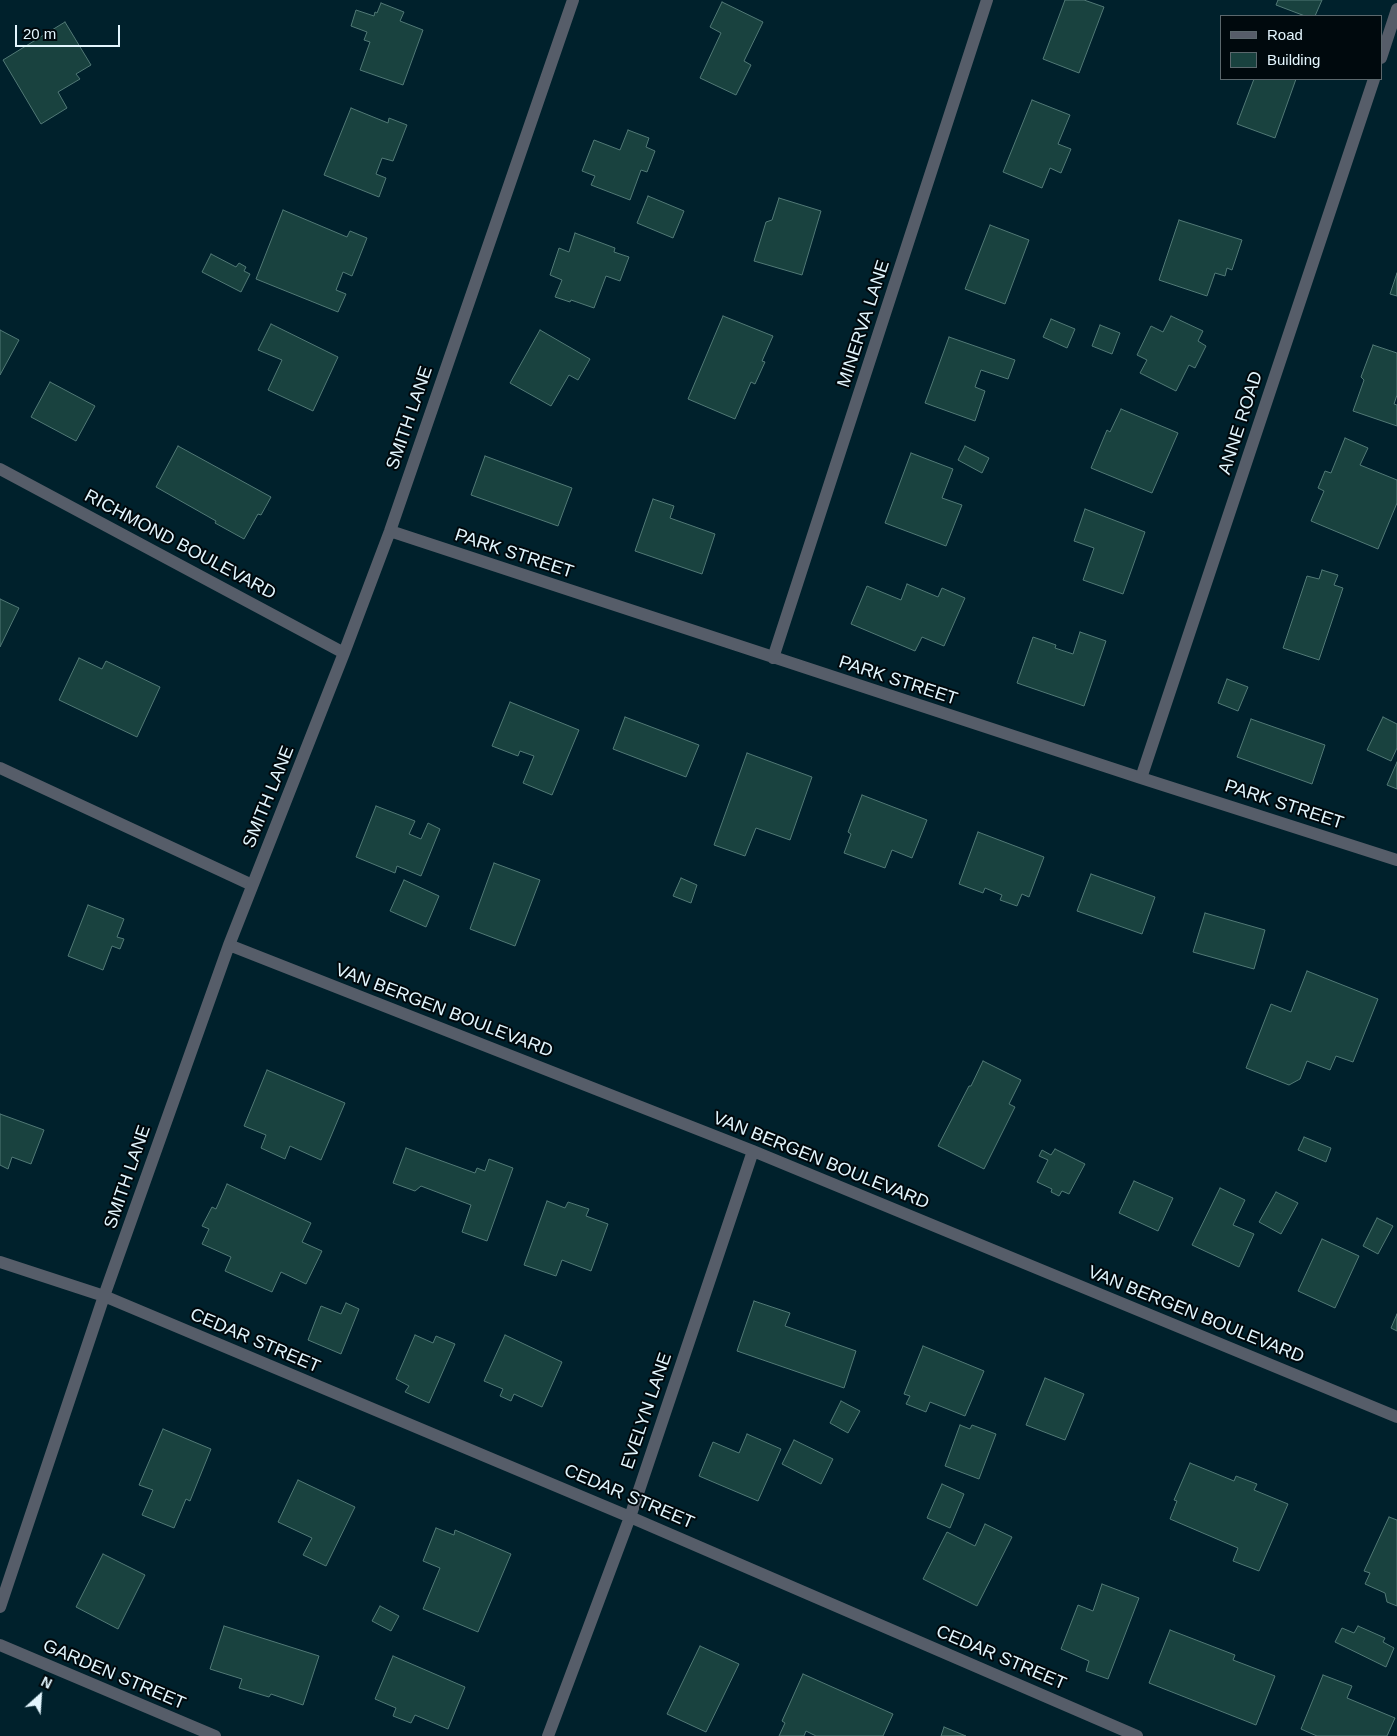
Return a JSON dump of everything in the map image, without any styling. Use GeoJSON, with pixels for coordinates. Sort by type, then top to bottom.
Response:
{"type":"FeatureCollection","features":[{"type":"Feature","properties":{"kind":"street","name":"SMITH LANE"},"geometry":{"type":"LineString","coordinates":[[0,1604],[104,1296],[228,946],[344,653],[390,531],[573,0]]}},
{"type":"Feature","properties":{"kind":"street","name":"MINERVA LANE"},"geometry":{"type":"LineString","coordinates":[[773,658],[988,0]]}},
{"type":"Feature","properties":{"kind":"street"},"geometry":{"type":"LineString","coordinates":[[1382,55],[1397,8]]}},
{"type":"Feature","properties":{"kind":"street","name":"ANNE ROAD"},"geometry":{"type":"LineString","coordinates":[[1142,778],[1374,80]]}},
{"type":"Feature","properties":{"kind":"street","name":"RICHMOND BOULEVARD"},"geometry":{"type":"LineString","coordinates":[[0,469],[344,653]]}},
{"type":"Feature","properties":{"kind":"street","name":"PARK STREET"},"geometry":{"type":"LineString","coordinates":[[390,531],[773,658],[1397,860]]}},
{"type":"Feature","properties":{"kind":"street"},"geometry":{"type":"LineString","coordinates":[[0,768],[252,885]]}},
{"type":"Feature","properties":{"kind":"street","name":"VAN BERGEN BOULEVARD"},"geometry":{"type":"LineString","coordinates":[[228,946],[753,1151],[1397,1417]]}},
{"type":"Feature","properties":{"kind":"street","name":"EVELYN LANE"},"geometry":{"type":"LineString","coordinates":[[548,1736],[630,1516],[753,1151]]}},
{"type":"Feature","properties":{"kind":"street","name":"CEDAR STREET"},"geometry":{"type":"LineString","coordinates":[[0,1262],[104,1296],[630,1516],[1137,1736]]}},
{"type":"Feature","properties":{"kind":"street","name":"GARDEN STREET"},"geometry":{"type":"LineString","coordinates":[[0,1645],[215,1736]]}},
{"type":"Feature","properties":{"kind":"building"},"geometry":{"type":"Polygon","coordinates":[[[1065,0],[1084,0],[1104,7],[1079,73],[1043,59],[1065,0]]]}},
{"type":"Feature","properties":{"kind":"building"},"geometry":{"type":"Polygon","coordinates":[[[1278,0],[1322,0],[1315,15],[1302,15],[1276,5],[1278,0]]]}},
{"type":"Feature","properties":{"kind":"building"},"geometry":{"type":"Polygon","coordinates":[[[722,2],[763,22],[744,61],[751,65],[736,95],[700,78],[721,33],[710,27],[722,2]]]}},
{"type":"Feature","properties":{"kind":"building"},"geometry":{"type":"Polygon","coordinates":[[[381,3],[404,12],[400,21],[423,30],[403,85],[360,70],[370,42],[364,40],[367,32],[351,26],[356,10],[374,16],[381,3]]]}},
{"type":"Feature","properties":{"kind":"building"},"geometry":{"type":"Polygon","coordinates":[[[65,22],[91,65],[76,74],[80,79],[58,92],[67,108],[41,124],[3,60],[65,22]]]}},
{"type":"Feature","properties":{"kind":"building"},"geometry":{"type":"Polygon","coordinates":[[[1254,80],[1296,80],[1275,138],[1237,124],[1254,80]]]}},
{"type":"Feature","properties":{"kind":"building"},"geometry":{"type":"Polygon","coordinates":[[[1032,100],[1070,115],[1058,144],[1071,149],[1061,173],[1050,168],[1042,188],[1003,172],[1032,100]]]}},
{"type":"Feature","properties":{"kind":"building"},"geometry":{"type":"Polygon","coordinates":[[[351,108],[388,123],[389,118],[407,125],[393,161],[382,158],[376,174],[386,178],[379,197],[324,175],[351,108]]]}},
{"type":"Feature","properties":{"kind":"building"},"geometry":{"type":"Polygon","coordinates":[[[628,130],[649,138],[646,147],[655,151],[647,172],[641,170],[630,200],[591,185],[595,176],[582,171],[594,140],[620,150],[628,130]]]}},
{"type":"Feature","properties":{"kind":"building"},"geometry":{"type":"Polygon","coordinates":[[[648,196],[684,211],[673,238],[637,223],[648,196]]]}},
{"type":"Feature","properties":{"kind":"building"},"geometry":{"type":"Polygon","coordinates":[[[779,198],[821,211],[802,275],[754,261],[766,222],[772,220],[779,198]]]}},
{"type":"Feature","properties":{"kind":"building"},"geometry":{"type":"Polygon","coordinates":[[[283,210],[347,237],[350,231],[367,238],[352,276],[343,272],[336,290],[346,294],[338,312],[256,279],[283,210]]]}},
{"type":"Feature","properties":{"kind":"building"},"geometry":{"type":"Polygon","coordinates":[[[1179,220],[1242,240],[1232,270],[1227,268],[1225,276],[1215,273],[1207,296],[1159,280],[1179,220]]]}},
{"type":"Feature","properties":{"kind":"building"},"geometry":{"type":"Polygon","coordinates":[[[990,225],[1029,240],[1005,304],[965,289],[990,225]]]}},
{"type":"Feature","properties":{"kind":"building"},"geometry":{"type":"Polygon","coordinates":[[[575,233],[615,248],[614,252],[629,257],[620,281],[606,276],[594,308],[555,297],[562,280],[550,275],[559,248],[569,252],[575,233]]]}},
{"type":"Feature","properties":{"kind":"building"},"geometry":{"type":"Polygon","coordinates":[[[211,254],[236,267],[239,263],[246,267],[244,271],[250,274],[241,292],[202,272],[211,254]]]}},
{"type":"Feature","properties":{"kind":"building"},"geometry":{"type":"Polygon","coordinates":[[[1397,273],[1397,296],[1390,294],[1397,273]]]}},
{"type":"Feature","properties":{"kind":"building"},"geometry":{"type":"Polygon","coordinates":[[[723,316],[773,336],[762,361],[765,362],[755,384],[751,382],[735,419],[688,399],[723,316]]]}},
{"type":"Feature","properties":{"kind":"building"},"geometry":{"type":"Polygon","coordinates":[[[1171,316],[1203,331],[1198,341],[1206,346],[1195,368],[1189,365],[1176,391],[1140,373],[1147,360],[1137,355],[1151,326],[1163,332],[1171,316]]]}},
{"type":"Feature","properties":{"kind":"building"},"geometry":{"type":"Polygon","coordinates":[[[1051,319],[1075,329],[1067,348],[1043,337],[1051,319]]]}},
{"type":"Feature","properties":{"kind":"building"},"geometry":{"type":"Polygon","coordinates":[[[271,324],[338,357],[313,411],[268,390],[282,360],[258,350],[271,324]]]}},
{"type":"Feature","properties":{"kind":"building"},"geometry":{"type":"Polygon","coordinates":[[[1100,325],[1120,333],[1112,354],[1092,346],[1100,325]]]}},
{"type":"Feature","properties":{"kind":"building"},"geometry":{"type":"Polygon","coordinates":[[[0,330],[19,340],[0,375],[0,330]]]}},
{"type":"Feature","properties":{"kind":"building"},"geometry":{"type":"Polygon","coordinates":[[[540,330],[590,359],[578,380],[569,375],[551,406],[510,383],[540,330]]]}},
{"type":"Feature","properties":{"kind":"building"},"geometry":{"type":"Polygon","coordinates":[[[949,337],[1015,360],[1008,379],[981,370],[975,387],[985,391],[975,421],[925,403],[949,337]]]}},
{"type":"Feature","properties":{"kind":"building"},"geometry":{"type":"Polygon","coordinates":[[[1373,345],[1397,353],[1397,395],[1394,404],[1397,405],[1397,426],[1353,411],[1364,380],[1361,377],[1373,345]]]}},
{"type":"Feature","properties":{"kind":"building"},"geometry":{"type":"Polygon","coordinates":[[[50,382],[95,406],[76,441],[31,417],[50,382]]]}},
{"type":"Feature","properties":{"kind":"building"},"geometry":{"type":"Polygon","coordinates":[[[1121,409],[1178,433],[1152,493],[1091,468],[1107,430],[1110,432],[1121,409]]]}},
{"type":"Feature","properties":{"kind":"building"},"geometry":{"type":"Polygon","coordinates":[[[1345,438],[1368,448],[1360,465],[1397,480],[1397,503],[1378,549],[1311,521],[1324,491],[1318,488],[1325,471],[1331,473],[1345,438]]]}},
{"type":"Feature","properties":{"kind":"building"},"geometry":{"type":"Polygon","coordinates":[[[178,446],[271,497],[261,515],[258,514],[244,539],[156,487],[178,446]]]}},
{"type":"Feature","properties":{"kind":"building"},"geometry":{"type":"Polygon","coordinates":[[[965,446],[989,458],[982,473],[958,460],[965,446]]]}},
{"type":"Feature","properties":{"kind":"building"},"geometry":{"type":"Polygon","coordinates":[[[911,453],[953,469],[942,498],[962,505],[946,546],[885,523],[911,453]]]}},
{"type":"Feature","properties":{"kind":"building"},"geometry":{"type":"Polygon","coordinates":[[[485,456],[572,488],[558,526],[471,495],[485,456]]]}},
{"type":"Feature","properties":{"kind":"building"},"geometry":{"type":"Polygon","coordinates":[[[653,499],[674,506],[670,518],[715,534],[702,574],[635,551],[653,499]]]}},
{"type":"Feature","properties":{"kind":"building"},"geometry":{"type":"Polygon","coordinates":[[[1085,509],[1145,532],[1123,594],[1083,580],[1094,548],[1074,541],[1085,509]]]}},
{"type":"Feature","properties":{"kind":"building"},"geometry":{"type":"Polygon","coordinates":[[[1322,570],[1338,575],[1334,585],[1343,588],[1319,660],[1283,648],[1307,576],[1319,579],[1322,570]]]}},
{"type":"Feature","properties":{"kind":"building"},"geometry":{"type":"Polygon","coordinates":[[[907,584],[938,597],[942,588],[965,598],[944,646],[922,637],[915,651],[851,624],[867,586],[901,600],[907,584]]]}},
{"type":"Feature","properties":{"kind":"building"},"geometry":{"type":"Polygon","coordinates":[[[0,599],[19,608],[0,647],[0,599]]]}},
{"type":"Feature","properties":{"kind":"building"},"geometry":{"type":"Polygon","coordinates":[[[1080,632],[1106,641],[1084,706],[1017,683],[1033,637],[1056,645],[1055,648],[1073,654],[1080,632]]]}},
{"type":"Feature","properties":{"kind":"building"},"geometry":{"type":"Polygon","coordinates":[[[79,658],[102,669],[106,661],[160,687],[137,737],[59,700],[79,658]]]}},
{"type":"Feature","properties":{"kind":"building"},"geometry":{"type":"Polygon","coordinates":[[[1227,679],[1248,687],[1238,711],[1218,703],[1227,679]]]}},
{"type":"Feature","properties":{"kind":"building"},"geometry":{"type":"Polygon","coordinates":[[[510,702],[579,730],[552,795],[523,783],[534,756],[520,751],[518,756],[492,746],[510,702]]]}},
{"type":"Feature","properties":{"kind":"building"},"geometry":{"type":"Polygon","coordinates":[[[625,717],[699,745],[686,777],[613,749],[625,717]]]}},
{"type":"Feature","properties":{"kind":"building"},"geometry":{"type":"Polygon","coordinates":[[[1383,717],[1397,724],[1397,748],[1391,761],[1367,750],[1383,717]]]}},
{"type":"Feature","properties":{"kind":"building"},"geometry":{"type":"Polygon","coordinates":[[[1251,719],[1325,745],[1312,784],[1237,757],[1251,719]]]}},
{"type":"Feature","properties":{"kind":"building"},"geometry":{"type":"Polygon","coordinates":[[[747,753],[812,777],[790,840],[756,828],[745,856],[714,845],[747,753]]]}},
{"type":"Feature","properties":{"kind":"building"},"geometry":{"type":"Polygon","coordinates":[[[1397,762],[1397,789],[1387,785],[1397,762]]]}},
{"type":"Feature","properties":{"kind":"building"},"geometry":{"type":"Polygon","coordinates":[[[862,795],[927,820],[912,858],[892,850],[885,868],[844,853],[851,834],[848,832],[862,795]]]}},
{"type":"Feature","properties":{"kind":"building"},"geometry":{"type":"Polygon","coordinates":[[[376,806],[415,821],[409,834],[421,839],[428,823],[440,829],[421,876],[397,866],[395,873],[356,857],[376,806]]]}},
{"type":"Feature","properties":{"kind":"building"},"geometry":{"type":"Polygon","coordinates":[[[978,832],[1044,857],[1029,897],[1022,894],[1017,906],[1000,900],[1002,895],[985,888],[983,893],[959,884],[978,832]]]}},
{"type":"Feature","properties":{"kind":"building"},"geometry":{"type":"Polygon","coordinates":[[[494,863],[540,880],[515,946],[470,929],[494,863]]]}},
{"type":"Feature","properties":{"kind":"building"},"geometry":{"type":"Polygon","coordinates":[[[1091,874],[1155,897],[1142,934],[1077,911],[1091,874]]]}},
{"type":"Feature","properties":{"kind":"building"},"geometry":{"type":"Polygon","coordinates":[[[681,878],[697,885],[691,903],[673,896],[681,878]]]}},
{"type":"Feature","properties":{"kind":"building"},"geometry":{"type":"Polygon","coordinates":[[[404,880],[439,896],[426,927],[390,911],[404,880]]]}},
{"type":"Feature","properties":{"kind":"building"},"geometry":{"type":"Polygon","coordinates":[[[88,905],[124,919],[117,937],[124,939],[120,949],[112,946],[103,970],[68,956],[88,905]]]}},
{"type":"Feature","properties":{"kind":"building"},"geometry":{"type":"Polygon","coordinates":[[[1205,913],[1265,930],[1254,969],[1193,952],[1205,913]]]}},
{"type":"Feature","properties":{"kind":"building"},"geometry":{"type":"Polygon","coordinates":[[[1307,971],[1378,999],[1353,1062],[1336,1056],[1330,1070],[1307,1061],[1300,1079],[1289,1085],[1246,1068],[1271,1004],[1291,1012],[1307,971]]]}},
{"type":"Feature","properties":{"kind":"building"},"geometry":{"type":"Polygon","coordinates":[[[983,1061],[1021,1080],[1009,1104],[1015,1107],[984,1169],[938,1146],[983,1061]]]}},
{"type":"Feature","properties":{"kind":"building"},"geometry":{"type":"Polygon","coordinates":[[[267,1070],[345,1103],[321,1160],[290,1146],[285,1159],[261,1148],[266,1135],[244,1126],[267,1070]]]}},
{"type":"Feature","properties":{"kind":"building"},"geometry":{"type":"Polygon","coordinates":[[[0,1114],[44,1130],[31,1164],[12,1157],[8,1169],[0,1165],[0,1114]]]}},
{"type":"Feature","properties":{"kind":"building"},"geometry":{"type":"Polygon","coordinates":[[[1304,1137],[1331,1148],[1326,1162],[1298,1150],[1304,1137]]]}},
{"type":"Feature","properties":{"kind":"building"},"geometry":{"type":"Polygon","coordinates":[[[406,1148],[475,1173],[477,1168],[485,1171],[489,1159],[513,1168],[487,1241],[462,1232],[471,1205],[421,1186],[415,1191],[393,1183],[406,1148]]]}},
{"type":"Feature","properties":{"kind":"building"},"geometry":{"type":"Polygon","coordinates":[[[1055,1149],[1085,1164],[1069,1194],[1062,1191],[1059,1196],[1051,1192],[1052,1189],[1037,1182],[1048,1160],[1039,1156],[1042,1150],[1051,1155],[1055,1149]]]}},
{"type":"Feature","properties":{"kind":"building"},"geometry":{"type":"Polygon","coordinates":[[[1134,1181],[1173,1198],[1158,1231],[1119,1213],[1134,1181]]]}},
{"type":"Feature","properties":{"kind":"building"},"geometry":{"type":"Polygon","coordinates":[[[227,1184],[311,1223],[302,1242],[322,1251],[306,1284],[281,1272],[272,1292],[225,1271],[231,1257],[202,1244],[209,1229],[202,1226],[212,1207],[216,1209],[227,1184]]]}},
{"type":"Feature","properties":{"kind":"building"},"geometry":{"type":"Polygon","coordinates":[[[1220,1188],[1245,1200],[1233,1225],[1254,1234],[1239,1267],[1192,1245],[1220,1188]]]}},
{"type":"Feature","properties":{"kind":"building"},"geometry":{"type":"Polygon","coordinates":[[[1276,1192],[1298,1203],[1281,1234],[1259,1222],[1276,1192]]]}},
{"type":"Feature","properties":{"kind":"building"},"geometry":{"type":"Polygon","coordinates":[[[547,1201],[565,1208],[568,1202],[589,1209],[586,1216],[608,1224],[591,1271],[562,1260],[556,1276],[524,1265],[547,1201]]]}},
{"type":"Feature","properties":{"kind":"building"},"geometry":{"type":"Polygon","coordinates":[[[1377,1218],[1393,1226],[1378,1254],[1363,1246],[1377,1218]]]}},
{"type":"Feature","properties":{"kind":"building"},"geometry":{"type":"Polygon","coordinates":[[[1322,1239],[1359,1256],[1335,1308],[1298,1291],[1322,1239]]]}},
{"type":"Feature","properties":{"kind":"building"},"geometry":{"type":"Polygon","coordinates":[[[754,1301],[790,1313],[785,1326],[856,1351],[844,1388],[737,1351],[754,1301]]]}},
{"type":"Feature","properties":{"kind":"building"},"geometry":{"type":"Polygon","coordinates":[[[346,1303],[359,1309],[341,1354],[308,1340],[321,1306],[341,1314],[346,1303]]]}},
{"type":"Feature","properties":{"kind":"building"},"geometry":{"type":"Polygon","coordinates":[[[1397,1314],[1397,1331],[1391,1328],[1397,1314]]]}},
{"type":"Feature","properties":{"kind":"building"},"geometry":{"type":"Polygon","coordinates":[[[415,1335],[433,1343],[436,1336],[455,1344],[429,1403],[405,1392],[409,1386],[396,1379],[415,1335]]]}},
{"type":"Feature","properties":{"kind":"building"},"geometry":{"type":"Polygon","coordinates":[[[505,1335],[562,1362],[542,1407],[514,1394],[511,1401],[500,1396],[503,1389],[484,1381],[505,1335]]]}},
{"type":"Feature","properties":{"kind":"building"},"geometry":{"type":"Polygon","coordinates":[[[923,1346],[984,1371],[965,1416],[930,1402],[926,1412],[906,1404],[910,1396],[904,1394],[923,1346]]]}},
{"type":"Feature","properties":{"kind":"building"},"geometry":{"type":"Polygon","coordinates":[[[1045,1378],[1084,1394],[1065,1440],[1026,1425],[1045,1378]]]}},
{"type":"Feature","properties":{"kind":"building"},"geometry":{"type":"Polygon","coordinates":[[[841,1401],[860,1411],[848,1433],[830,1423],[841,1401]]]}},
{"type":"Feature","properties":{"kind":"building"},"geometry":{"type":"Polygon","coordinates":[[[960,1425],[970,1429],[972,1425],[996,1434],[979,1479],[945,1466],[960,1425]]]}},
{"type":"Feature","properties":{"kind":"building"},"geometry":{"type":"Polygon","coordinates":[[[163,1429],[211,1449],[190,1501],[186,1499],[174,1528],[142,1515],[153,1490],[139,1485],[163,1429]]]}},
{"type":"Feature","properties":{"kind":"building"},"geometry":{"type":"Polygon","coordinates":[[[747,1434],[781,1449],[758,1501],[699,1476],[713,1442],[739,1453],[747,1434]]]}},
{"type":"Feature","properties":{"kind":"building"},"geometry":{"type":"Polygon","coordinates":[[[794,1440],[833,1459],[821,1484],[782,1464],[794,1440]]]}},
{"type":"Feature","properties":{"kind":"building"},"geometry":{"type":"Polygon","coordinates":[[[1190,1463],[1234,1481],[1236,1476],[1257,1484],[1254,1490],[1288,1504],[1259,1571],[1233,1561],[1238,1548],[1170,1519],[1177,1501],[1174,1500],[1190,1463]]]}},
{"type":"Feature","properties":{"kind":"building"},"geometry":{"type":"Polygon","coordinates":[[[298,1480],[355,1507],[326,1566],[303,1555],[312,1538],[278,1522],[298,1480]]]}},
{"type":"Feature","properties":{"kind":"building"},"geometry":{"type":"Polygon","coordinates":[[[942,1484],[964,1494],[950,1528],[927,1518],[942,1484]]]}},
{"type":"Feature","properties":{"kind":"building"},"geometry":{"type":"Polygon","coordinates":[[[1389,1517],[1397,1520],[1397,1606],[1387,1602],[1385,1593],[1365,1584],[1370,1573],[1364,1571],[1389,1517]]]}},
{"type":"Feature","properties":{"kind":"building"},"geometry":{"type":"Polygon","coordinates":[[[985,1524],[1012,1537],[977,1606],[923,1579],[947,1532],[975,1546],[985,1524]]]}},
{"type":"Feature","properties":{"kind":"building"},"geometry":{"type":"Polygon","coordinates":[[[436,1528],[454,1535],[455,1530],[511,1554],[478,1632],[423,1609],[440,1568],[423,1561],[436,1528]]]}},
{"type":"Feature","properties":{"kind":"building"},"geometry":{"type":"Polygon","coordinates":[[[103,1554],[145,1575],[118,1629],[76,1607],[103,1554]]]}},
{"type":"Feature","properties":{"kind":"building"},"geometry":{"type":"Polygon","coordinates":[[[1102,1584],[1139,1598],[1108,1679],[1086,1671],[1089,1661],[1061,1649],[1078,1605],[1093,1611],[1102,1584]]]}},
{"type":"Feature","properties":{"kind":"building"},"geometry":{"type":"Polygon","coordinates":[[[380,1606],[399,1616],[391,1631],[372,1621],[380,1606]]]}},
{"type":"Feature","properties":{"kind":"building"},"geometry":{"type":"Polygon","coordinates":[[[224,1626],[319,1656],[303,1705],[271,1694],[269,1697],[239,1688],[242,1679],[210,1669],[224,1626]]]}},
{"type":"Feature","properties":{"kind":"building"},"geometry":{"type":"Polygon","coordinates":[[[1358,1626],[1385,1638],[1383,1642],[1394,1648],[1386,1667],[1335,1642],[1342,1628],[1354,1633],[1358,1626]]]}},
{"type":"Feature","properties":{"kind":"building"},"geometry":{"type":"Polygon","coordinates":[[[1170,1630],[1235,1655],[1233,1660],[1275,1676],[1256,1725],[1149,1683],[1170,1630]]]}},
{"type":"Feature","properties":{"kind":"building"},"geometry":{"type":"Polygon","coordinates":[[[700,1646],[739,1664],[706,1732],[667,1714],[700,1646]]]}},
{"type":"Feature","properties":{"kind":"building"},"geometry":{"type":"Polygon","coordinates":[[[393,1656],[465,1687],[448,1729],[415,1715],[411,1723],[393,1716],[396,1708],[375,1699],[393,1656]]]}},
{"type":"Feature","properties":{"kind":"building"},"geometry":{"type":"Polygon","coordinates":[[[803,1674],[893,1714],[883,1736],[816,1736],[806,1731],[804,1736],[779,1736],[785,1723],[782,1721],[803,1674]]]}},
{"type":"Feature","properties":{"kind":"building"},"geometry":{"type":"Polygon","coordinates":[[[1323,1675],[1352,1686],[1347,1698],[1395,1718],[1387,1736],[1317,1736],[1301,1729],[1323,1675]]]}},
{"type":"Feature","properties":{"kind":"building"},"geometry":{"type":"Polygon","coordinates":[[[944,1727],[966,1736],[941,1736],[944,1727]]]}}]}
